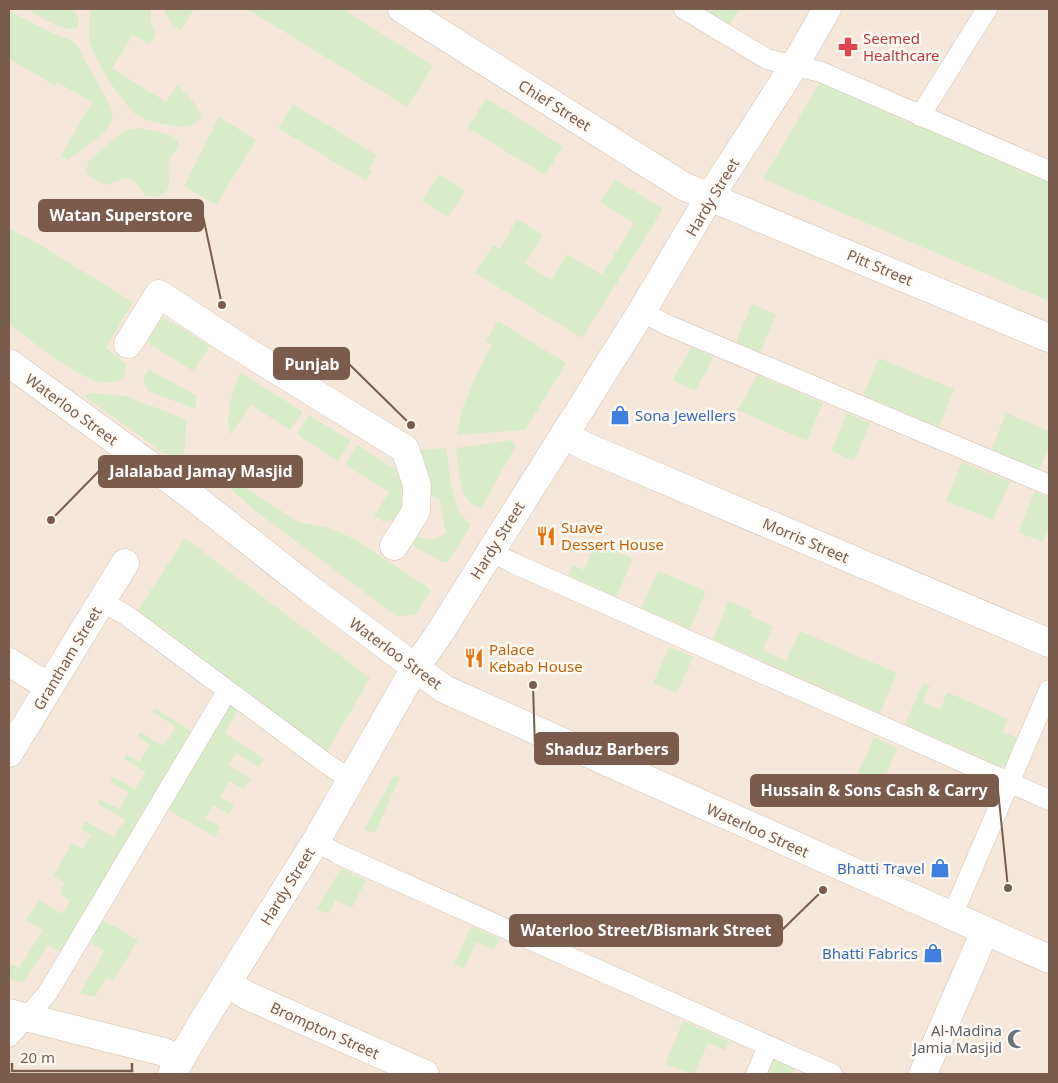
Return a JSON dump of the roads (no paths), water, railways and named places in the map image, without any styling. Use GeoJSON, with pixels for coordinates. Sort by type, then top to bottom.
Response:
{"type":"FeatureCollection","features":[{"type":"Feature","properties":{"kind":"street","name":"Chief Street"},"geometry":{"type":"LineString","coordinates":[[402,9],[683,186],[710,198]]}},
{"type":"Feature","properties":{"kind":"street","name":"Hardy Street"},"geometry":{"type":"LineString","coordinates":[[175,1068],[316,841],[415,668],[642,311],[710,198],[794,66],[827,9]]}},
{"type":"Feature","properties":{"kind":"street","name":"Pitt Street"},"geometry":{"type":"LineString","coordinates":[[710,198],[1049,338]]}},
{"type":"Feature","properties":{"kind":"street"},"geometry":{"type":"LineString","coordinates":[[128,344],[159,294],[230,341],[405,450],[417,485],[416,511],[394,546]]}},
{"type":"Feature","properties":{"kind":"street","name":"Waterloo Street"},"geometry":{"type":"LineString","coordinates":[[9,363],[188,493],[310,589],[444,689],[1049,959]]}},
{"type":"Feature","properties":{"kind":"street","name":"Morris Street"},"geometry":{"type":"LineString","coordinates":[[565,433],[582,445],[1049,643]]}},
{"type":"Feature","properties":{"kind":"street","name":"Grantham Street"},"geometry":{"type":"LineString","coordinates":[[9,753],[125,563]]}},
{"type":"Feature","properties":{"kind":"street"},"geometry":{"type":"LineString","coordinates":[[9,662],[49,687]]}},
{"type":"Feature","properties":{"kind":"street"},"geometry":{"type":"LineString","coordinates":[[923,1074],[985,931]]}},
{"type":"Feature","properties":{"kind":"street","name":"Brompton Street"},"geometry":{"type":"LineString","coordinates":[[228,982],[246,995],[425,1074]]}},
{"type":"Feature","properties":{"kind":"street"},"geometry":{"type":"LineString","coordinates":[[15,1022],[164,1052],[175,1068]]}},
{"type":"Feature","properties":{"kind":"lane"},"geometry":{"type":"LineString","coordinates":[[684,9],[767,59],[821,72],[1049,171]]}},
{"type":"Feature","properties":{"kind":"lane"},"geometry":{"type":"LineString","coordinates":[[920,116],[987,9]]}},
{"type":"Feature","properties":{"kind":"lane"},"geometry":{"type":"LineString","coordinates":[[642,311],[665,324],[1049,486]]}},
{"type":"Feature","properties":{"kind":"lane"},"geometry":{"type":"LineString","coordinates":[[491,551],[513,563],[1049,800]]}},
{"type":"Feature","properties":{"kind":"lane"},"geometry":{"type":"LineString","coordinates":[[101,601],[126,615],[326,764],[351,780]]}},
{"type":"Feature","properties":{"kind":"lane"},"geometry":{"type":"LineString","coordinates":[[952,916],[1049,690]]}},
{"type":"Feature","properties":{"kind":"lane"},"geometry":{"type":"LineString","coordinates":[[15,1022],[47,994],[227,691]]}},
{"type":"Feature","properties":{"kind":"lane"},"geometry":{"type":"LineString","coordinates":[[316,841],[347,858],[832,1074]]}},
{"type":"Feature","properties":{"kind":"lane"},"geometry":{"type":"LineString","coordinates":[[756,1074],[768,1046]]}},
{"type":"Feature","properties":{"kind":"place","name":"Seemed Healthcare"},"geometry":{"type":"Point","coordinates":[848,47]}},
{"type":"Feature","properties":{"kind":"place","name":"Watan Superstore"},"geometry":{"type":"Point","coordinates":[222,305]}},
{"type":"Feature","properties":{"kind":"place","name":"Sona Jewellers"},"geometry":{"type":"Point","coordinates":[620,415]}},
{"type":"Feature","properties":{"kind":"place","name":"Punjab"},"geometry":{"type":"Point","coordinates":[411,425]}},
{"type":"Feature","properties":{"kind":"place","name":"Jalalabad Jamay Masjid"},"geometry":{"type":"Point","coordinates":[51,520]}},
{"type":"Feature","properties":{"kind":"place","name":"Suave Dessert House"},"geometry":{"type":"Point","coordinates":[546,536]}},
{"type":"Feature","properties":{"kind":"place","name":"Palace Kebab House"},"geometry":{"type":"Point","coordinates":[474,658]}},
{"type":"Feature","properties":{"kind":"place","name":"Shaduz Barbers"},"geometry":{"type":"Point","coordinates":[533,685]}},
{"type":"Feature","properties":{"kind":"place","name":"Bhatti Travel"},"geometry":{"type":"Point","coordinates":[940,868]}},
{"type":"Feature","properties":{"kind":"place","name":"Hussain & Sons Cash & Carry"},"geometry":{"type":"Point","coordinates":[1008,888]}},
{"type":"Feature","properties":{"kind":"place","name":"Waterloo Street/Bismark Street"},"geometry":{"type":"Point","coordinates":[823,890]}},
{"type":"Feature","properties":{"kind":"place","name":"Bhatti Fabrics"},"geometry":{"type":"Point","coordinates":[933,953]}},
{"type":"Feature","properties":{"kind":"place","name":"Al-Madina Jamia Masjid"},"geometry":{"type":"Point","coordinates":[1017,1039]}}]}
